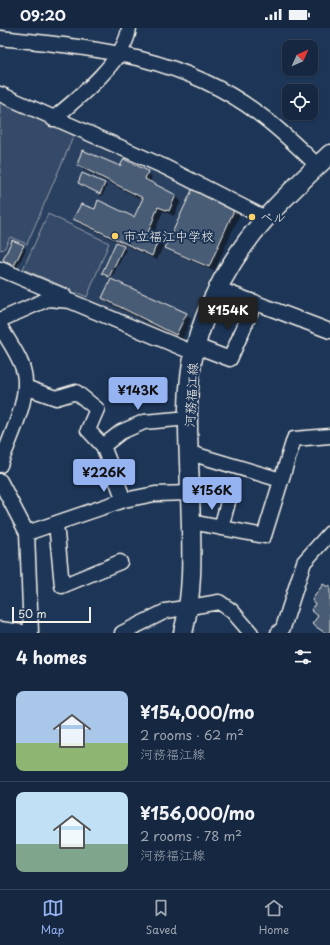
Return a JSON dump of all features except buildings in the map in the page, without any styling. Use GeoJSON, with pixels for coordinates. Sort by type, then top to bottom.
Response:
{"type":"FeatureCollection","features":[{"type":"Feature","properties":{"kind":"main road","name":"河務福江線"},"geometry":{"type":"LineString","coordinates":[[183,633],[190,608],[191,522],[189,392],[195,350],[205,321],[219,289],[239,253],[265,218],[324,160]]}},
{"type":"Feature","properties":{"kind":"street"},"geometry":{"type":"LineString","coordinates":[[53,119],[97,82],[118,52],[128,35],[129,28]]}},
{"type":"Feature","properties":{"kind":"street"},"geometry":{"type":"LineString","coordinates":[[0,38],[118,52],[161,63],[236,99],[324,160]]}},
{"type":"Feature","properties":{"kind":"street"},"geometry":{"type":"LineString","coordinates":[[0,94],[53,119],[165,167],[265,218]]}},
{"type":"Feature","properties":{"kind":"street"},"geometry":{"type":"LineString","coordinates":[[0,269],[65,297],[70,301]]}},
{"type":"Feature","properties":{"kind":"street"},"geometry":{"type":"LineString","coordinates":[[219,289],[330,331]]}},
{"type":"Feature","properties":{"kind":"street"},"geometry":{"type":"LineString","coordinates":[[0,320],[48,298],[70,301],[195,350],[230,359],[255,302]]}},
{"type":"Feature","properties":{"kind":"street"},"geometry":{"type":"LineString","coordinates":[[0,326],[25,374],[24,397],[0,465]]}},
{"type":"Feature","properties":{"kind":"street"},"geometry":{"type":"LineString","coordinates":[[24,387],[56,398],[76,392],[97,409],[88,430],[103,446],[124,500]]}},
{"type":"Feature","properties":{"kind":"street"},"geometry":{"type":"LineString","coordinates":[[103,446],[121,432],[144,422],[189,418]]}},
{"type":"Feature","properties":{"kind":"street"},"geometry":{"type":"LineString","coordinates":[[191,522],[264,536],[294,439],[330,436]]}},
{"type":"Feature","properties":{"kind":"street"},"geometry":{"type":"LineString","coordinates":[[190,453],[281,480]]}},
{"type":"Feature","properties":{"kind":"street"},"geometry":{"type":"LineString","coordinates":[[0,481],[27,533],[30,633],[0,629]]}},
{"type":"Feature","properties":{"kind":"street"},"geometry":{"type":"LineString","coordinates":[[27,533],[124,500],[155,494],[190,493]]}},
{"type":"Feature","properties":{"kind":"street"},"geometry":{"type":"LineString","coordinates":[[221,528],[228,502]]}},
{"type":"Feature","properties":{"kind":"street"},"geometry":{"type":"LineString","coordinates":[[56,523],[62,586],[120,562]]}},
{"type":"Feature","properties":{"kind":"street"},"geometry":{"type":"LineString","coordinates":[[278,633],[283,628],[304,562],[330,533]]}},
{"type":"Feature","properties":{"kind":"street"},"geometry":{"type":"LineString","coordinates":[[122,633],[166,611],[219,602],[232,611],[251,633]]}},
{"type":"Feature","properties":{"kind":"shaded area","name":"市立福江中学校"},"geometry":{"type":"Polygon","coordinates":[[[0,97],[242,208],[182,340],[169,340],[0,264],[0,97]]]}},
{"type":"Feature","properties":{"kind":"shaded area"},"geometry":{"type":"Polygon","coordinates":[[[0,100],[74,135],[27,244],[10,237],[4,249],[0,250],[0,100]]]}},
{"type":"Feature","properties":{"kind":"shaded area"},"geometry":{"type":"Polygon","coordinates":[[[48,214],[109,243],[87,297],[23,269],[48,214]]]}},
{"type":"Feature","properties":{"kind":"place","name":"ベル"},"geometry":{"type":"Point","coordinates":[252,217]}},
{"type":"Feature","properties":{"kind":"place","name":"市立福江中学校"},"geometry":{"type":"Point","coordinates":[115,236]}}]}
